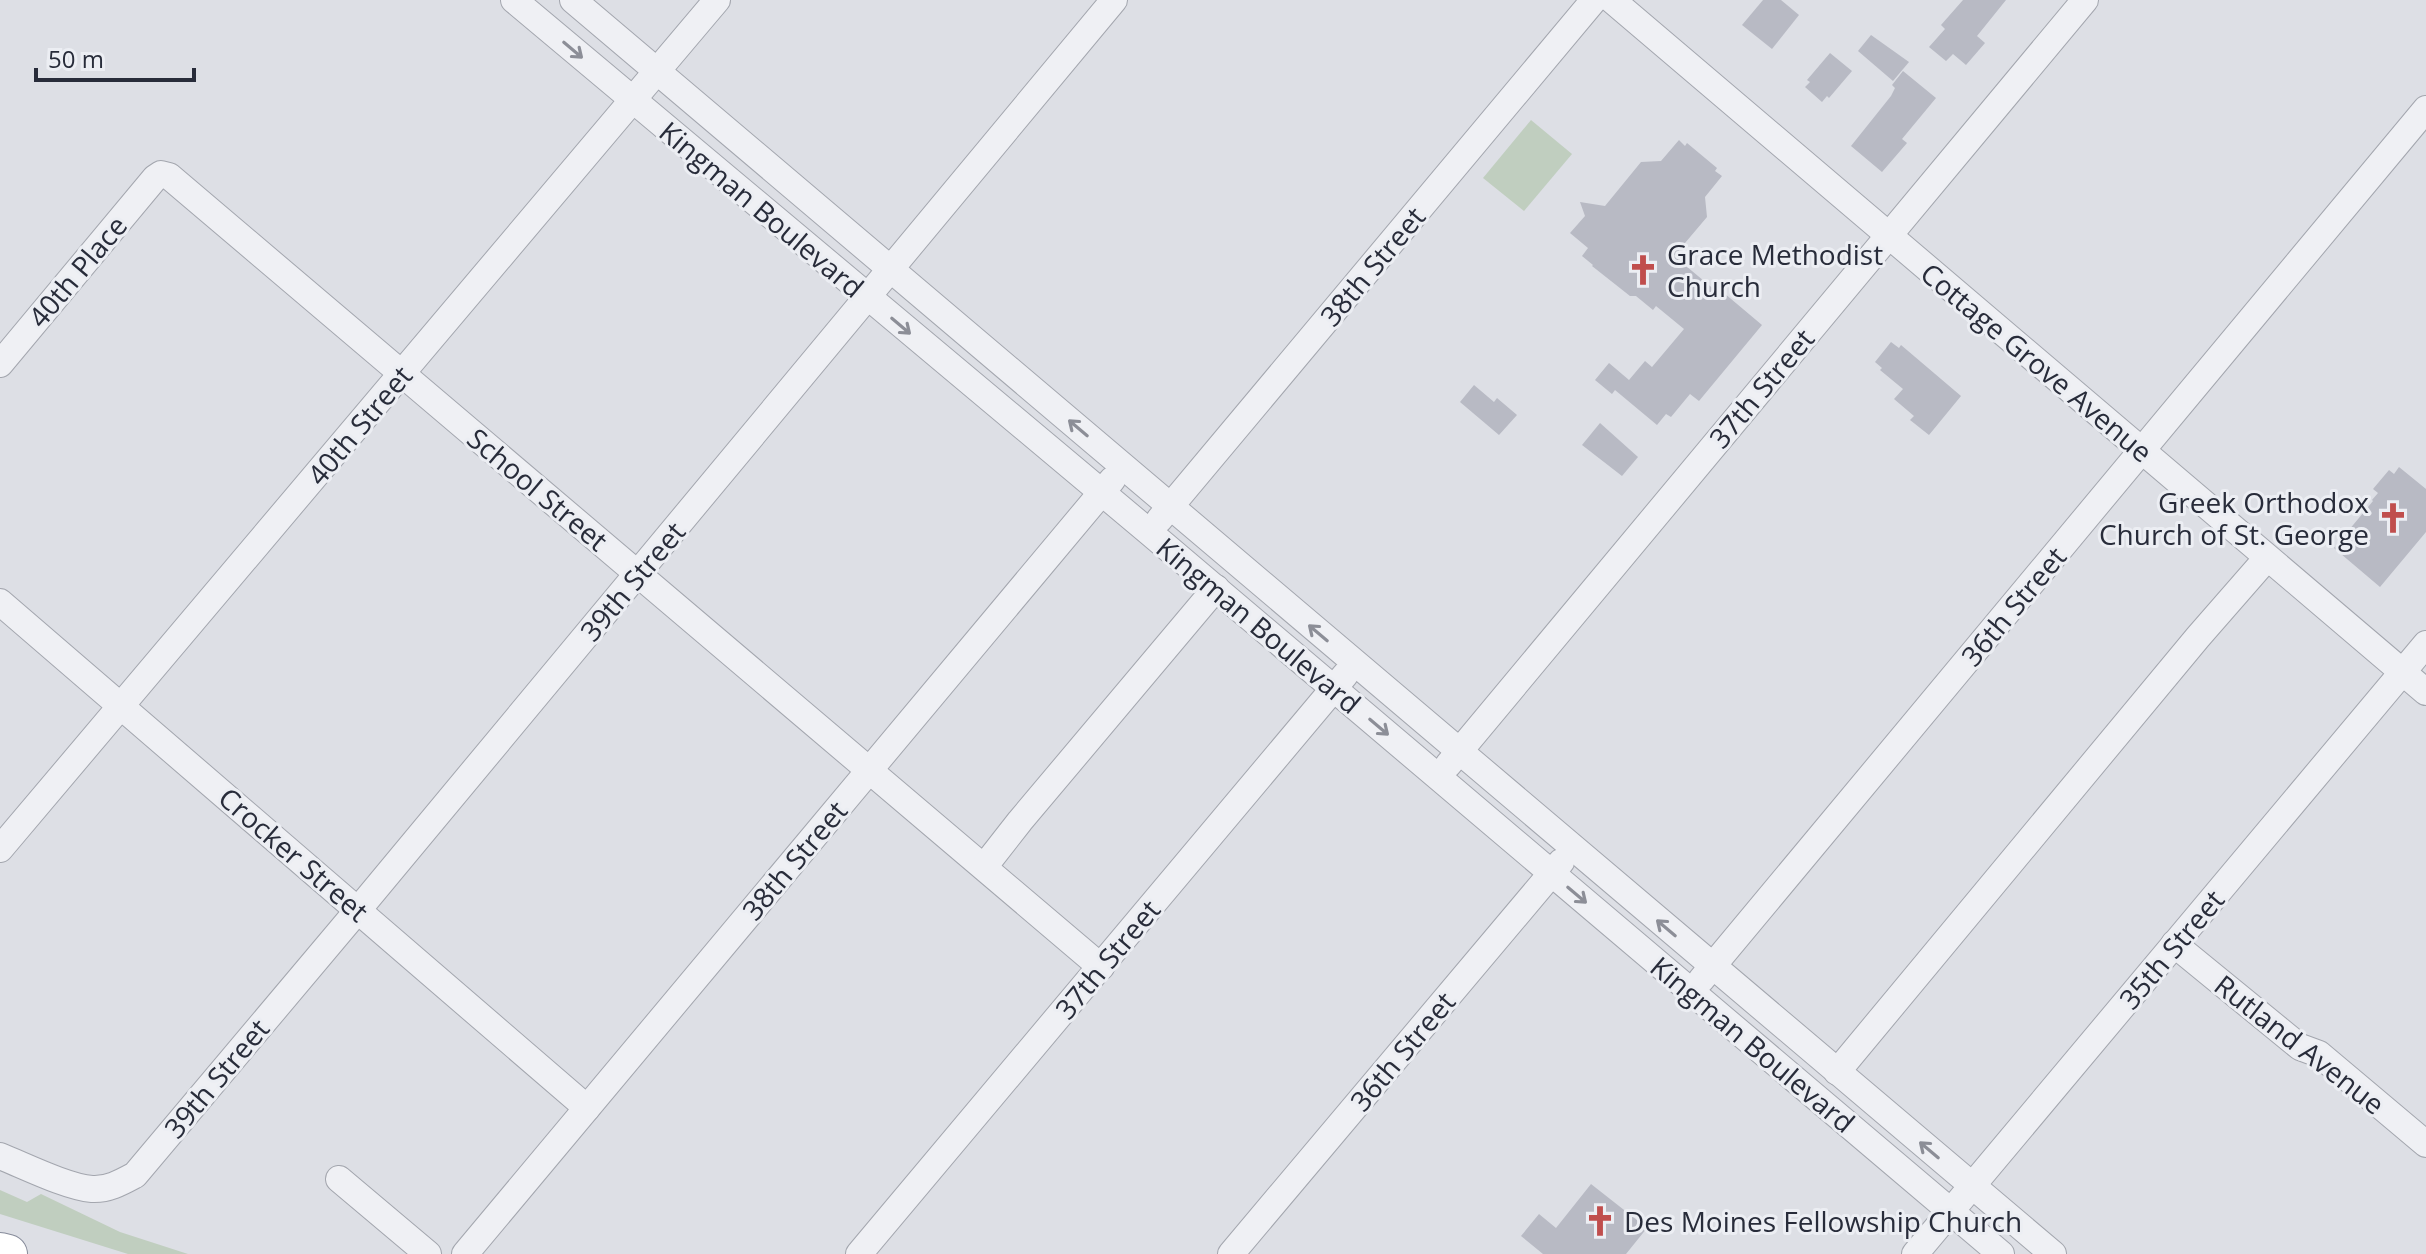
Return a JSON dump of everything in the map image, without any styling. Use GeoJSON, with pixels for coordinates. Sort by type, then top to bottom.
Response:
{"type":"FeatureCollection","features":[{"type":"Feature","properties":{"kind":"highway"},"geometry":{"type":"LineString","coordinates":[[0,1252],[8,1254]]}},
{"type":"Feature","properties":{"kind":"street","name":"Kingman Boulevard"},"geometry":{"type":"LineString","coordinates":[[514,0],[1216,588],[2001,1254]]}},
{"type":"Feature","properties":{"kind":"street","name":"Kingman Boulevard"},"geometry":{"type":"LineString","coordinates":[[573,0],[2053,1254]]}},
{"type":"Feature","properties":{"kind":"street","name":"40th Street"},"geometry":{"type":"LineString","coordinates":[[0,849],[717,0]]}},
{"type":"Feature","properties":{"kind":"street","name":"39th Street"},"geometry":{"type":"LineString","coordinates":[[0,1156],[75,1186],[94,1189],[118,1184],[135,1175],[1114,0]]}},
{"type":"Feature","properties":{"kind":"street","name":"38th Street"},"geometry":{"type":"LineString","coordinates":[[1149,532],[1594,0]]}},
{"type":"Feature","properties":{"kind":"street","name":"Cottage Grove Avenue"},"geometry":{"type":"LineString","coordinates":[[1612,0],[2426,692]]}},
{"type":"Feature","properties":{"kind":"street","name":"37th Street"},"geometry":{"type":"LineString","coordinates":[[1438,777],[2085,0]]}},
{"type":"Feature","properties":{"kind":"street","name":"36th Street"},"geometry":{"type":"LineString","coordinates":[[1691,992],[2426,109]]}},
{"type":"Feature","properties":{"kind":"street","name":"School Street"},"geometry":{"type":"LineString","coordinates":[[155,178],[161,174],[169,176],[1101,967]]}},
{"type":"Feature","properties":{"kind":"street","name":"40th Place"},"geometry":{"type":"LineString","coordinates":[[0,364],[155,178]]}},
{"type":"Feature","properties":{"kind":"street","name":"38th Street"},"geometry":{"type":"LineString","coordinates":[[465,1254],[1123,467]]}},
{"type":"Feature","properties":{"kind":"street"},"geometry":{"type":"LineString","coordinates":[[1837,1072],[2267,558]]}},
{"type":"Feature","properties":{"kind":"street"},"geometry":{"type":"LineString","coordinates":[[984,867],[1216,588]]}},
{"type":"Feature","properties":{"kind":"street","name":"Crocker Street"},"geometry":{"type":"LineString","coordinates":[[0,602],[587,1108]]}},
{"type":"Feature","properties":{"kind":"street","name":"35th Street"},"geometry":{"type":"LineString","coordinates":[[1915,1254],[2426,644]]}},
{"type":"Feature","properties":{"kind":"street","name":"37th Street"},"geometry":{"type":"LineString","coordinates":[[859,1254],[1355,664]]}},
{"type":"Feature","properties":{"kind":"street","name":"36th Street"},"geometry":{"type":"LineString","coordinates":[[1231,1254],[1573,848]]}},
{"type":"Feature","properties":{"kind":"street","name":"Rutland Avenue"},"geometry":{"type":"LineString","coordinates":[[2174,944],[2300,1047],[2319,1054],[2426,1144]]}},
{"type":"Feature","properties":{"kind":"street"},"geometry":{"type":"LineString","coordinates":[[339,1179],[428,1254]]}},
{"type":"Feature","properties":{"kind":"green space"},"geometry":{"type":"Polygon","coordinates":[[[1531,120],[1572,154],[1524,211],[1483,178],[1531,120]]]}},
{"type":"Feature","properties":{"kind":"green space"},"geometry":{"type":"Polygon","coordinates":[[[0,1190],[27,1202],[41,1194],[120,1232],[188,1254],[128,1254],[0,1214],[0,1190]]]}},
{"type":"Feature","properties":{"kind":"building"},"geometry":{"type":"Polygon","coordinates":[[[1763,0],[1781,0],[1799,15],[1772,49],[1742,25],[1763,0]]]}},
{"type":"Feature","properties":{"kind":"building"},"geometry":{"type":"Polygon","coordinates":[[[1963,0],[2006,0],[1977,36],[1985,43],[1966,65],[1953,54],[1946,61],[1929,47],[1945,29],[1941,25],[1963,0]]]}},
{"type":"Feature","properties":{"kind":"building"},"geometry":{"type":"Polygon","coordinates":[[[1871,35],[1909,62],[1893,81],[1858,51],[1871,35]]]}},
{"type":"Feature","properties":{"kind":"building"},"geometry":{"type":"Polygon","coordinates":[[[1830,53],[1852,71],[1822,102],[1805,87],[1810,82],[1807,80],[1830,53]]]}},
{"type":"Feature","properties":{"kind":"building"},"geometry":{"type":"Polygon","coordinates":[[[1903,71],[1936,98],[1902,139],[1907,143],[1882,172],[1851,146],[1891,96],[1895,88],[1892,85],[1903,71]]]}},
{"type":"Feature","properties":{"kind":"building","name":"Grace Methodist Church"},"geometry":{"type":"Polygon","coordinates":[[[1679,140],[1717,168],[1715,171],[1722,176],[1705,197],[1707,217],[1674,256],[1762,325],[1699,401],[1690,394],[1671,417],[1666,414],[1657,425],[1615,390],[1612,394],[1595,380],[1609,363],[1629,380],[1645,361],[1652,367],[1684,329],[1656,306],[1653,310],[1636,296],[1630,296],[1592,266],[1582,256],[1588,248],[1570,233],[1585,216],[1580,202],[1605,206],[1641,162],[1661,161],[1679,140]]]}},
{"type":"Feature","properties":{"kind":"building"},"geometry":{"type":"Polygon","coordinates":[[[1891,342],[1899,348],[1901,345],[1961,396],[1929,435],[1910,420],[1914,416],[1894,399],[1903,389],[1875,362],[1891,342]]]}},
{"type":"Feature","properties":{"kind":"building"},"geometry":{"type":"Polygon","coordinates":[[[1474,385],[1494,402],[1497,398],[1517,415],[1499,435],[1460,402],[1474,385]]]}},
{"type":"Feature","properties":{"kind":"building"},"geometry":{"type":"Polygon","coordinates":[[[1600,423],[1638,457],[1622,476],[1582,445],[1600,423]]]}},
{"type":"Feature","properties":{"kind":"building","name":"Greek Orthodox Church of St. George"},"geometry":{"type":"Polygon","coordinates":[[[2399,467],[2426,489],[2426,532],[2380,587],[2334,548],[2373,501],[2378,493],[2373,489],[2389,470],[2394,474],[2399,467]]]}},
{"type":"Feature","properties":{"kind":"building","name":"Des Moines Fellowship Church"},"geometry":{"type":"Polygon","coordinates":[[[1591,1184],[1647,1228],[1626,1254],[1543,1254],[1521,1236],[1539,1214],[1556,1228],[1591,1184]]]}},
{"type":"Feature","properties":{"kind":"place","name":"Grace Methodist Church"},"geometry":{"type":"Point","coordinates":[1643,270]}},
{"type":"Feature","properties":{"kind":"place","name":"Greek Orthodox Church of St. George"},"geometry":{"type":"Point","coordinates":[2393,518]}},
{"type":"Feature","properties":{"kind":"place","name":"Des Moines Fellowship Church"},"geometry":{"type":"Point","coordinates":[1600,1221]}}]}
